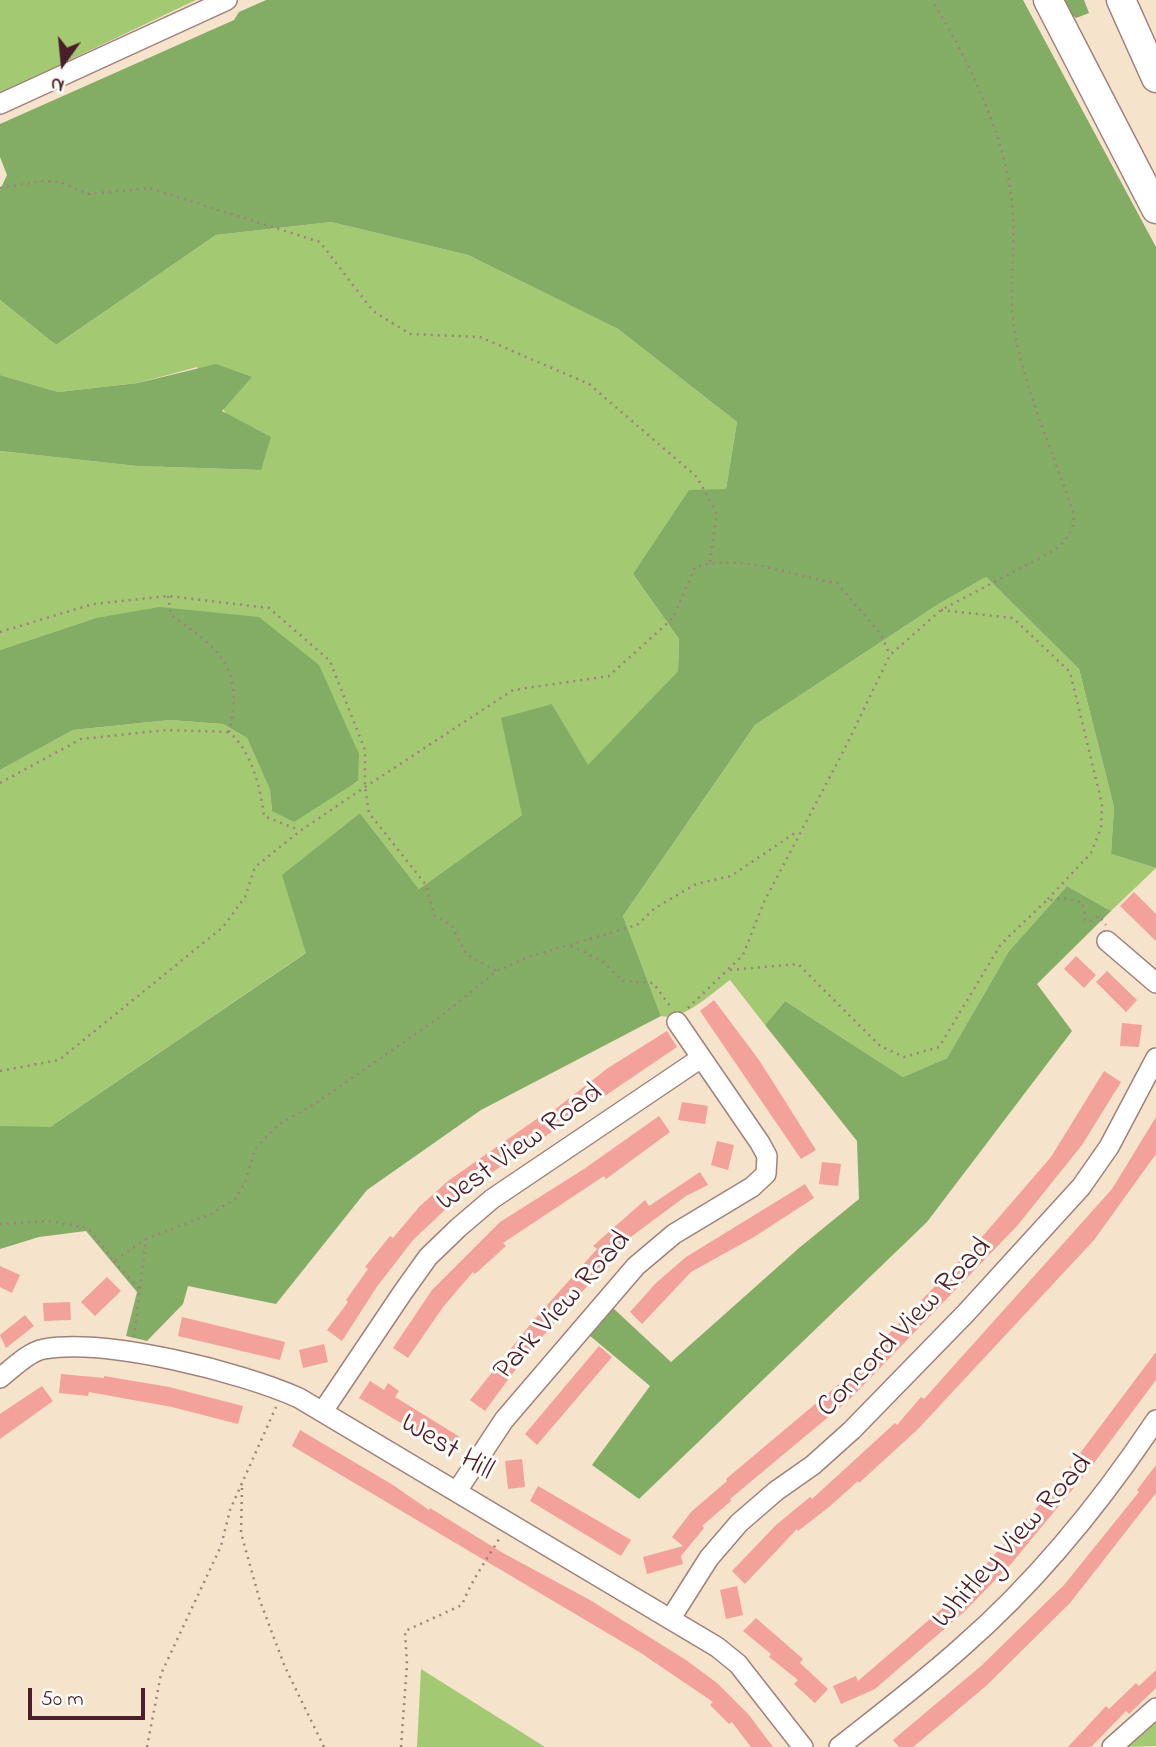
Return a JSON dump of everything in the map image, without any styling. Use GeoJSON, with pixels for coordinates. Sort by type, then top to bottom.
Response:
{"type":"FeatureCollection","features":[{"type":"Feature","properties":{"kind":"highway"},"geometry":{"type":"LineString","coordinates":[[1048,0],[1156,209]]}},
{"type":"Feature","properties":{"kind":"highway"},"geometry":{"type":"LineString","coordinates":[[1121,0],[1156,78]]}},
{"type":"Feature","properties":{"kind":"street"},"geometry":{"type":"LineString","coordinates":[[0,104],[227,0]]}},
{"type":"Feature","properties":{"kind":"street"},"geometry":{"type":"LineString","coordinates":[[1107,941],[1156,983]]}},
{"type":"Feature","properties":{"kind":"street","name":"Park View Road"},"geometry":{"type":"LineString","coordinates":[[457,1491],[504,1420],[636,1266],[674,1234],[752,1187],[766,1174],[769,1165],[760,1143],[677,1022]]}},
{"type":"Feature","properties":{"kind":"street","name":"West View Road"},"geometry":{"type":"LineString","coordinates":[[323,1411],[428,1257],[458,1228],[492,1199],[701,1058]]}},
{"type":"Feature","properties":{"kind":"street","name":"Concord View Road"},"geometry":{"type":"LineString","coordinates":[[671,1618],[709,1558],[739,1523],[776,1491],[813,1465],[852,1430],[966,1313],[1081,1187],[1109,1147],[1156,1058]]}},
{"type":"Feature","properties":{"kind":"street","name":"West Hill"},"geometry":{"type":"LineString","coordinates":[[3,1370],[43,1349],[98,1348],[131,1352],[262,1383],[282,1391],[323,1411],[671,1618],[738,1664],[803,1747]]}},
{"type":"Feature","properties":{"kind":"street","name":"Whitley View Road"},"geometry":{"type":"LineString","coordinates":[[839,1747],[919,1683],[999,1611],[1086,1514],[1156,1420]]}},
{"type":"Feature","properties":{"kind":"street"},"geometry":{"type":"LineString","coordinates":[[1112,1747],[1156,1708]]}},
{"type":"Feature","properties":{"kind":"path"},"geometry":{"type":"LineString","coordinates":[[569,945],[602,961],[623,981],[653,983],[677,1022],[695,998],[744,955],[764,902],[844,750],[890,655],[941,610],[1053,551],[1065,542],[1073,529],[1074,515],[1039,421],[1014,325],[1013,215],[1007,177],[963,51],[932,0]]}},
{"type":"Feature","properties":{"kind":"path"},"geometry":{"type":"LineString","coordinates":[[0,188],[43,181],[60,182],[88,194],[149,188],[320,242],[373,311],[410,334],[480,337],[589,384],[697,477],[717,514],[710,563]]}},
{"type":"Feature","properties":{"kind":"path"},"geometry":{"type":"LineString","coordinates":[[0,1071],[59,1060],[223,927],[245,897],[255,867],[300,831],[513,690],[610,676],[673,618],[695,567],[710,563],[744,562],[800,578],[837,583],[880,633],[890,655]]}},
{"type":"Feature","properties":{"kind":"path"},"geometry":{"type":"LineString","coordinates":[[168,596],[171,615],[207,640],[227,663],[235,686],[229,732]]}},
{"type":"Feature","properties":{"kind":"path"},"geometry":{"type":"LineString","coordinates":[[0,632],[93,604],[168,596],[269,608],[330,661],[365,750],[365,787],[369,813],[426,885],[434,915],[452,926],[466,954],[496,971]]}},
{"type":"Feature","properties":{"kind":"path"},"geometry":{"type":"LineString","coordinates":[[730,970],[798,964],[880,1046],[904,1057],[939,1047],[1001,944],[1091,853],[1101,828],[1102,804],[1070,672],[1013,618],[941,610]]}},
{"type":"Feature","properties":{"kind":"path"},"geometry":{"type":"LineString","coordinates":[[0,783],[81,738],[167,730],[229,732],[242,743],[256,776],[264,816],[300,831]]}},
{"type":"Feature","properties":{"kind":"path"},"geometry":{"type":"LineString","coordinates":[[114,1261],[146,1239],[211,1214],[234,1199],[245,1183],[255,1149],[277,1126],[319,1101],[426,1027],[496,971],[528,957],[637,925],[655,908],[696,884],[731,876],[801,829]]}},
{"type":"Feature","properties":{"kind":"path"},"geometry":{"type":"LineString","coordinates":[[1046,901],[1062,898],[1083,903],[1085,920],[1088,922],[1099,916],[1107,926],[1107,941]]}},
{"type":"Feature","properties":{"kind":"path"},"geometry":{"type":"LineString","coordinates":[[0,1224],[49,1221],[88,1228],[141,1291]]}},
{"type":"Feature","properties":{"kind":"path"},"geometry":{"type":"LineString","coordinates":[[131,1352],[141,1291],[141,1259],[146,1239]]}},
{"type":"Feature","properties":{"kind":"path"},"geometry":{"type":"LineString","coordinates":[[147,1747],[161,1674],[221,1546],[230,1510],[282,1391]]}},
{"type":"Feature","properties":{"kind":"path"},"geometry":{"type":"LineString","coordinates":[[242,1485],[241,1533],[260,1601],[285,1667],[324,1747]]}},
{"type":"Feature","properties":{"kind":"path"},"geometry":{"type":"LineString","coordinates":[[401,1747],[407,1664],[405,1631],[461,1605],[471,1581],[481,1571],[509,1521]]}},
{"type":"Feature","properties":{"kind":"green space"},"geometry":{"type":"Polygon","coordinates":[[[0,0],[196,0],[0,93],[0,0]]]}},
{"type":"Feature","properties":{"kind":"green space"},"geometry":{"type":"Polygon","coordinates":[[[266,0],[1023,0],[1156,247],[1156,868],[1111,854],[1114,807],[1079,669],[986,577],[937,605],[755,725],[623,916],[661,1016],[481,1110],[367,1190],[276,1304],[188,1286],[183,1304],[147,1341],[126,1336],[137,1292],[86,1231],[39,1237],[0,1249],[0,1126],[50,1127],[306,953],[282,875],[360,813],[419,889],[522,815],[501,718],[552,704],[588,765],[678,671],[679,639],[633,574],[689,490],[726,489],[737,422],[618,329],[468,255],[331,222],[216,235],[56,345],[0,300],[0,190],[7,175],[0,157],[0,124],[234,20],[239,12],[266,0]]]}},
{"type":"Feature","properties":{"kind":"green space"},"geometry":{"type":"Polygon","coordinates":[[[1062,0],[1084,0],[1089,13],[1076,18],[1068,12],[1062,0]]]}},
{"type":"Feature","properties":{"kind":"green space"},"geometry":{"type":"Polygon","coordinates":[[[331,222],[468,255],[618,329],[737,422],[726,489],[633,574],[679,639],[678,671],[588,766],[552,704],[522,815],[419,889],[360,813],[283,875],[307,952],[50,1127],[0,1127],[0,770],[73,730],[170,720],[223,724],[247,738],[270,790],[272,811],[358,782],[96,618],[0,650],[0,451],[137,466],[261,470],[197,367],[138,383],[58,392],[0,375],[0,300],[56,345],[216,235],[331,222]]]}},
{"type":"Feature","properties":{"kind":"green space"},"geometry":{"type":"Polygon","coordinates":[[[216,364],[252,377],[222,411],[271,437],[261,470],[137,466],[0,451],[0,375],[58,392],[138,383],[216,364]]]}},
{"type":"Feature","properties":{"kind":"green space"},"geometry":{"type":"Polygon","coordinates":[[[986,577],[1079,669],[1114,807],[1111,854],[1156,868],[1111,911],[1067,886],[1009,951],[947,1058],[903,1077],[785,1001],[765,1025],[730,980],[679,1015],[661,1016],[623,916],[755,725],[937,605],[986,577]]]}},
{"type":"Feature","properties":{"kind":"green space"},"geometry":{"type":"Polygon","coordinates":[[[160,607],[259,617],[319,665],[359,754],[358,781],[294,822],[272,811],[270,790],[247,738],[223,724],[170,720],[73,730],[0,770],[0,650],[96,618],[160,607]]]}},
{"type":"Feature","properties":{"kind":"green space"},"geometry":{"type":"Polygon","coordinates":[[[1067,886],[1111,911],[1037,984],[1072,1031],[927,1222],[639,1499],[592,1465],[650,1386],[589,1335],[613,1308],[671,1362],[799,1248],[859,1199],[857,1141],[765,1025],[785,1001],[903,1077],[947,1058],[1009,951],[1067,886]]]}},
{"type":"Feature","properties":{"kind":"green space"},"geometry":{"type":"Polygon","coordinates":[[[421,1669],[545,1747],[417,1747],[421,1669]]]}},
{"type":"Feature","properties":{"kind":"green space"},"geometry":{"type":"Polygon","coordinates":[[[1156,1713],[1156,1746],[1121,1747],[1156,1713]]]}},
{"type":"Feature","properties":{"kind":"building"},"geometry":{"type":"Polygon","coordinates":[[[1134,892],[1156,914],[1156,941],[1120,906],[1134,892]]]}},
{"type":"Feature","properties":{"kind":"building"},"geometry":{"type":"Polygon","coordinates":[[[1076,956],[1096,975],[1084,988],[1064,969],[1076,956]]]}},
{"type":"Feature","properties":{"kind":"building"},"geometry":{"type":"Polygon","coordinates":[[[1107,971],[1137,1000],[1126,1012],[1096,982],[1107,971]]]}},
{"type":"Feature","properties":{"kind":"building"},"geometry":{"type":"Polygon","coordinates":[[[714,1000],[759,1060],[816,1150],[801,1159],[700,1011],[714,1000]]]}},
{"type":"Feature","properties":{"kind":"building"},"geometry":{"type":"Polygon","coordinates":[[[1122,1023],[1142,1025],[1139,1047],[1120,1046],[1122,1023]]]}},
{"type":"Feature","properties":{"kind":"building"},"geometry":{"type":"Polygon","coordinates":[[[667,1031],[677,1047],[466,1190],[413,1240],[376,1288],[342,1341],[327,1330],[368,1269],[365,1267],[390,1236],[393,1238],[420,1206],[448,1181],[538,1118],[540,1121],[608,1068],[667,1031]]]}},
{"type":"Feature","properties":{"kind":"building"},"geometry":{"type":"Polygon","coordinates":[[[1104,1071],[1121,1082],[1082,1145],[1017,1226],[851,1398],[730,1499],[731,1501],[702,1526],[704,1528],[681,1556],[683,1564],[647,1574],[643,1557],[683,1546],[672,1537],[691,1512],[845,1379],[975,1245],[1051,1157],[1104,1071]]]}},
{"type":"Feature","properties":{"kind":"building"},"geometry":{"type":"Polygon","coordinates":[[[682,1102],[708,1106],[705,1124],[678,1120],[682,1102]]]}},
{"type":"Feature","properties":{"kind":"building"},"geometry":{"type":"Polygon","coordinates":[[[659,1116],[670,1132],[606,1179],[604,1176],[503,1243],[506,1246],[475,1274],[473,1272],[443,1307],[408,1358],[393,1348],[432,1290],[500,1222],[584,1169],[659,1116]]]}},
{"type":"Feature","properties":{"kind":"building"},"geometry":{"type":"Polygon","coordinates":[[[1156,1117],[1156,1154],[1094,1240],[918,1429],[859,1483],[858,1481],[798,1531],[797,1529],[745,1584],[732,1571],[776,1525],[810,1497],[812,1499],[895,1423],[897,1425],[921,1397],[924,1399],[1112,1189],[1156,1117]]]}},
{"type":"Feature","properties":{"kind":"building"},"geometry":{"type":"Polygon","coordinates":[[[717,1141],[734,1145],[728,1170],[711,1165],[717,1141]]]}},
{"type":"Feature","properties":{"kind":"building"},"geometry":{"type":"Polygon","coordinates":[[[822,1162],[841,1164],[838,1186],[819,1184],[822,1162]]]}},
{"type":"Feature","properties":{"kind":"building"},"geometry":{"type":"Polygon","coordinates":[[[700,1172],[708,1185],[686,1196],[632,1236],[605,1262],[607,1264],[526,1355],[485,1411],[470,1400],[533,1321],[597,1249],[593,1246],[645,1200],[649,1206],[700,1172]]]}},
{"type":"Feature","properties":{"kind":"building"},"geometry":{"type":"Polygon","coordinates":[[[805,1184],[814,1198],[754,1237],[691,1272],[642,1324],[630,1312],[656,1283],[686,1257],[805,1184]]]}},
{"type":"Feature","properties":{"kind":"building"},"geometry":{"type":"Polygon","coordinates":[[[0,1266],[20,1275],[12,1293],[0,1287],[0,1266]]]}},
{"type":"Feature","properties":{"kind":"building"},"geometry":{"type":"Polygon","coordinates":[[[107,1277],[121,1291],[95,1316],[81,1302],[107,1277]]]}},
{"type":"Feature","properties":{"kind":"building"},"geometry":{"type":"Polygon","coordinates":[[[70,1302],[71,1320],[44,1321],[43,1303],[70,1302]]]}},
{"type":"Feature","properties":{"kind":"building"},"geometry":{"type":"Polygon","coordinates":[[[25,1315],[34,1326],[6,1348],[0,1335],[25,1315]]]}},
{"type":"Feature","properties":{"kind":"building"},"geometry":{"type":"Polygon","coordinates":[[[182,1317],[285,1342],[280,1360],[178,1336],[182,1317]]]}},
{"type":"Feature","properties":{"kind":"building"},"geometry":{"type":"Polygon","coordinates":[[[324,1344],[328,1362],[303,1368],[299,1350],[324,1344]]]}},
{"type":"Feature","properties":{"kind":"building"},"geometry":{"type":"Polygon","coordinates":[[[599,1346],[612,1357],[537,1445],[525,1434],[599,1346]]]}},
{"type":"Feature","properties":{"kind":"building"},"geometry":{"type":"Polygon","coordinates":[[[1156,1352],[1156,1380],[1091,1467],[1011,1564],[964,1612],[875,1689],[841,1704],[833,1686],[856,1676],[858,1681],[944,1607],[946,1609],[1054,1488],[1156,1352]]]}},
{"type":"Feature","properties":{"kind":"building"},"geometry":{"type":"Polygon","coordinates":[[[61,1374],[104,1376],[169,1387],[243,1406],[238,1424],[172,1407],[89,1392],[88,1396],[59,1393],[61,1374]]]}},
{"type":"Feature","properties":{"kind":"building"},"geometry":{"type":"Polygon","coordinates":[[[370,1381],[384,1390],[388,1383],[399,1391],[395,1397],[460,1437],[451,1453],[359,1398],[370,1381]]]}},
{"type":"Feature","properties":{"kind":"building"},"geometry":{"type":"Polygon","coordinates":[[[42,1386],[53,1401],[0,1439],[0,1414],[42,1386]]]}},
{"type":"Feature","properties":{"kind":"building"},"geometry":{"type":"Polygon","coordinates":[[[300,1430],[393,1485],[429,1510],[430,1508],[503,1553],[590,1600],[686,1660],[717,1683],[749,1715],[773,1747],[751,1747],[732,1722],[729,1724],[710,1705],[713,1702],[641,1653],[292,1446],[300,1430]]]}},
{"type":"Feature","properties":{"kind":"building"},"geometry":{"type":"Polygon","coordinates":[[[522,1459],[525,1487],[508,1489],[505,1461],[522,1459]]]}},
{"type":"Feature","properties":{"kind":"building"},"geometry":{"type":"Polygon","coordinates":[[[1156,1465],[1156,1493],[1070,1603],[986,1686],[913,1747],[899,1747],[893,1740],[981,1666],[1064,1585],[1139,1492],[1137,1490],[1156,1465]]]}},
{"type":"Feature","properties":{"kind":"building"},"geometry":{"type":"Polygon","coordinates":[[[538,1486],[631,1540],[621,1556],[530,1501],[538,1486]]]}},
{"type":"Feature","properties":{"kind":"building"},"geometry":{"type":"Polygon","coordinates":[[[737,1586],[743,1615],[726,1619],[720,1590],[737,1586]]]}},
{"type":"Feature","properties":{"kind":"building"},"geometry":{"type":"Polygon","coordinates":[[[756,1618],[803,1659],[800,1663],[828,1689],[815,1703],[794,1684],[798,1680],[769,1657],[771,1654],[743,1631],[756,1618]]]}},
{"type":"Feature","properties":{"kind":"building"},"geometry":{"type":"Polygon","coordinates":[[[1156,1670],[1156,1688],[1129,1714],[1126,1711],[1091,1747],[1068,1747],[1106,1706],[1109,1709],[1136,1683],[1139,1686],[1156,1670]]]}}]}
